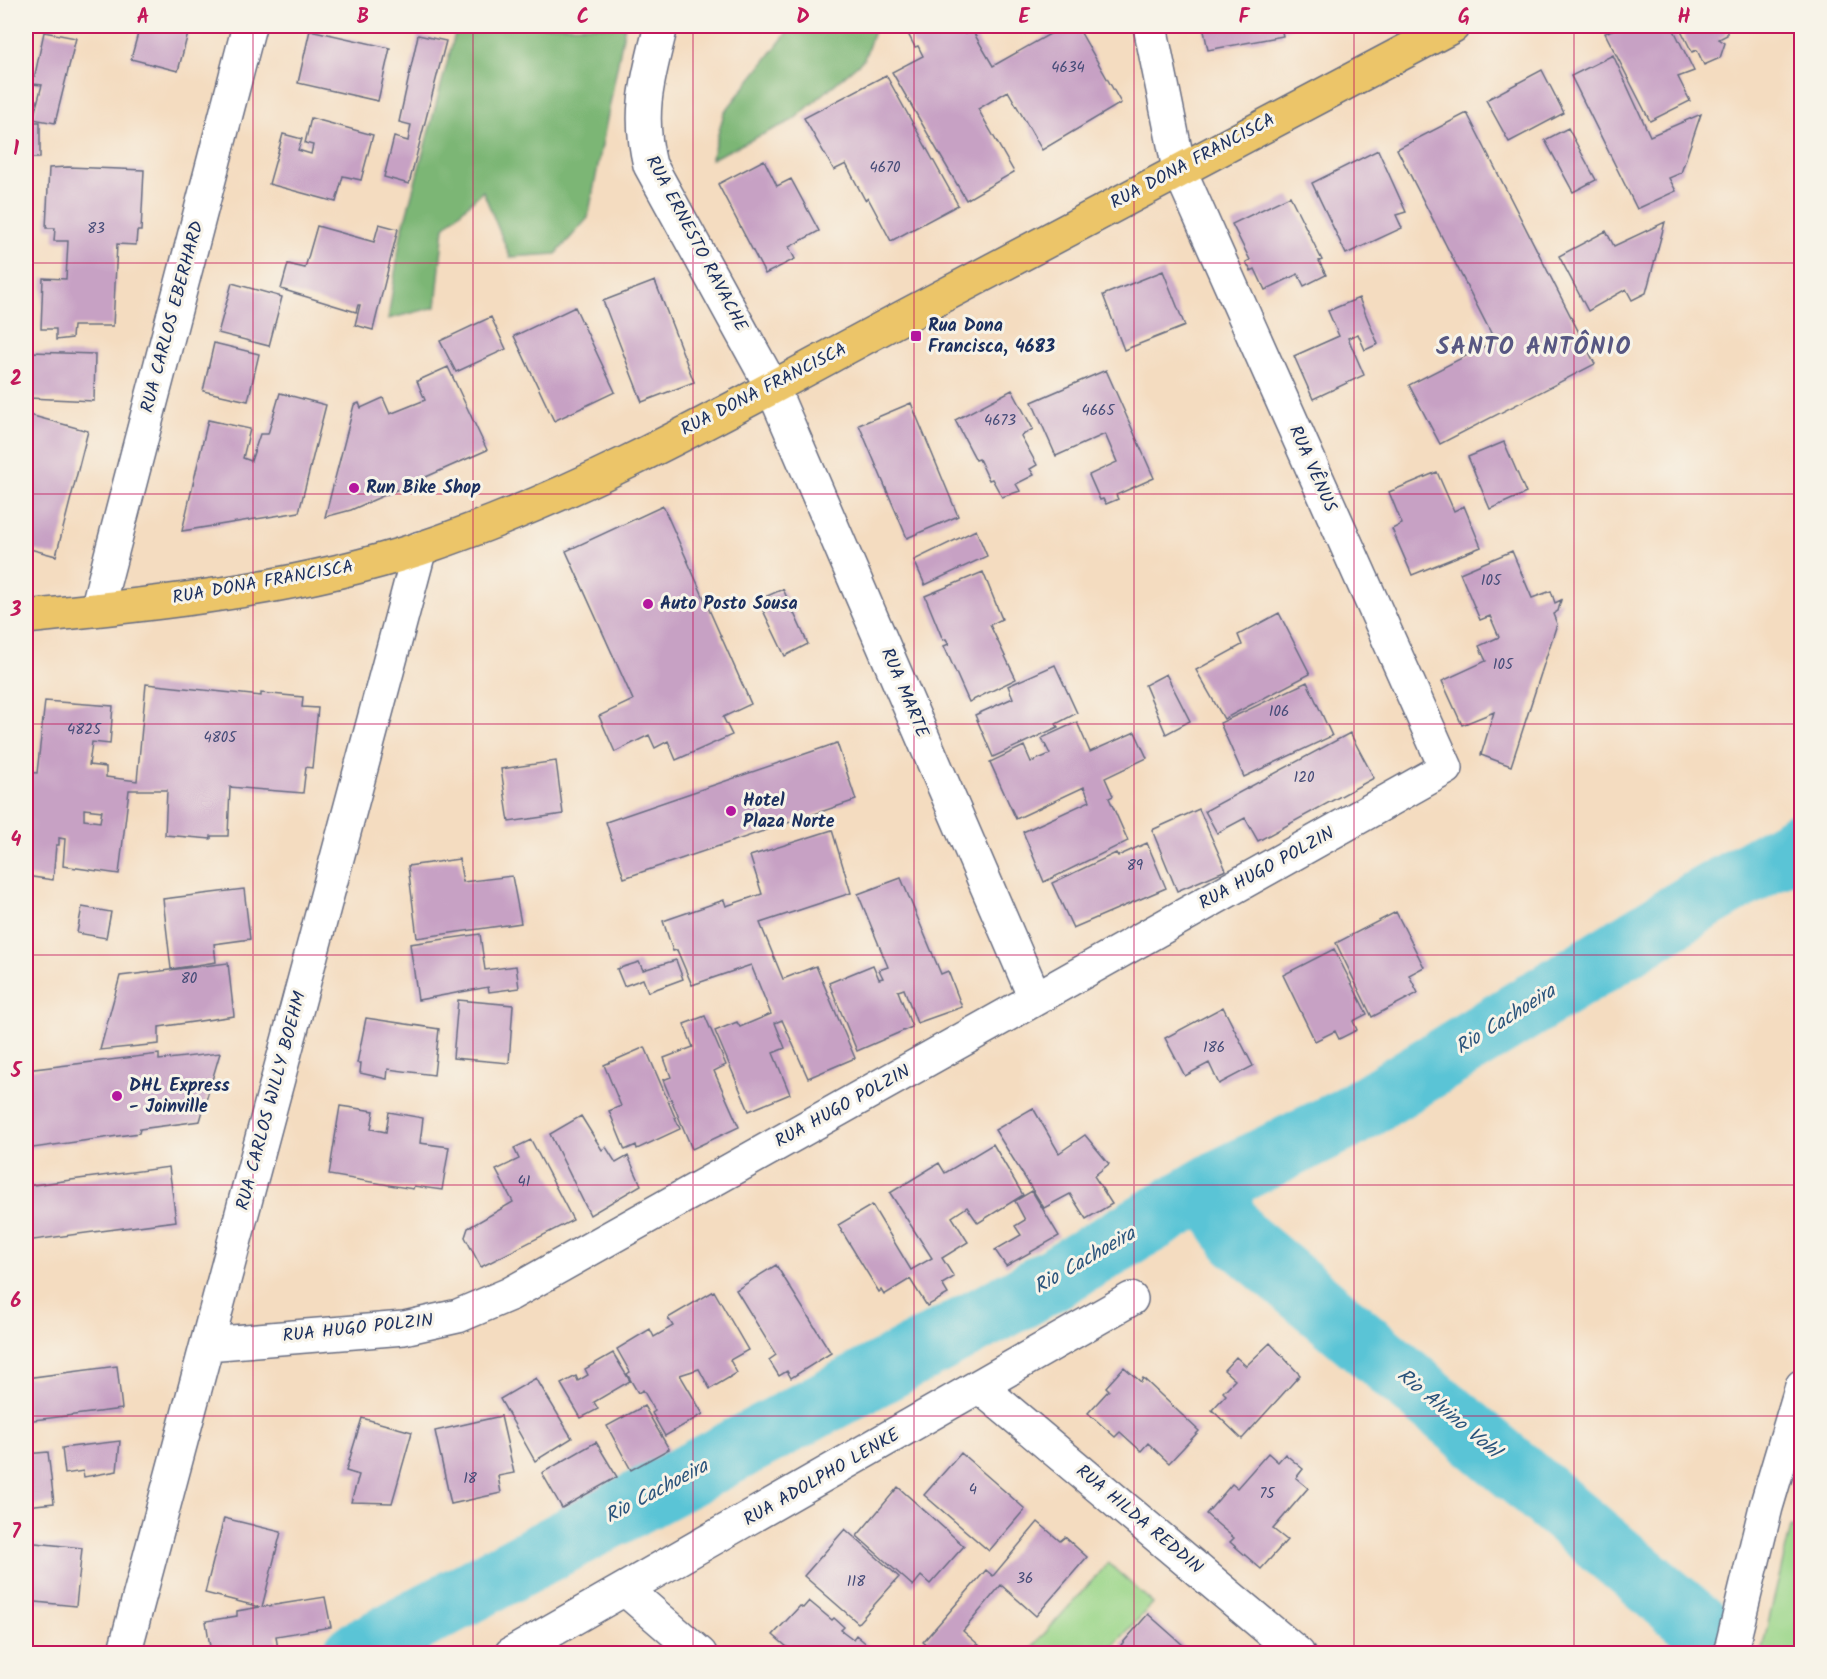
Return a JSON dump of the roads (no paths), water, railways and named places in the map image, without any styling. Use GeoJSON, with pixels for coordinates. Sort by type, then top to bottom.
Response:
{"type":"FeatureCollection","features":[{"type":"Feature","properties":{"kind":"main road","name":"RUA DONA FRANCISCA"},"geometry":{"type":"LineString","coordinates":[[26,617],[97,609],[308,578],[420,548],[546,499],[772,387],[1179,169],[1453,26]]}},
{"type":"Feature","properties":{"kind":"street","name":"RUA CARLOS EBERHARD"},"geometry":{"type":"LineString","coordinates":[[97,609],[249,26]]}},
{"type":"Feature","properties":{"kind":"street","name":"RUA ERNESTO RAVACHE"},"geometry":{"type":"LineString","coordinates":[[661,26],[643,104],[642,135],[650,165],[772,387]]}},
{"type":"Feature","properties":{"kind":"street","name":"RUA VÊNUS"},"geometry":{"type":"LineString","coordinates":[[1150,26],[1179,169],[1446,768]]}},
{"type":"Feature","properties":{"kind":"street","name":"RUA MARTE"},"geometry":{"type":"LineString","coordinates":[[772,387],[1035,999]]}},
{"type":"Feature","properties":{"kind":"street","name":"RUA CARLOS WILLY BOEHM"},"geometry":{"type":"LineString","coordinates":[[124,1653],[420,548]]}},
{"type":"Feature","properties":{"kind":"street","name":"RUA HUGO POLZIN"},"geometry":{"type":"LineString","coordinates":[[207,1344],[404,1328],[459,1316],[510,1294],[1446,768]]}},
{"type":"Feature","properties":{"kind":"street","name":"RUA ADOLPHO LENKE"},"geometry":{"type":"LineString","coordinates":[[511,1653],[626,1590],[1131,1299]]}},
{"type":"Feature","properties":{"kind":"street"},"geometry":{"type":"LineString","coordinates":[[1730,1653],[1766,1507],[1802,1386]]}},
{"type":"Feature","properties":{"kind":"street","name":"RUA HILDA REDDIN"},"geometry":{"type":"LineString","coordinates":[[980,1387],[1298,1653]]}},
{"type":"Feature","properties":{"kind":"street"},"geometry":{"type":"LineString","coordinates":[[626,1590],[700,1653]]}},
{"type":"Feature","properties":{"kind":"waterway","name":"Rio Cachoeira"},"geometry":{"type":"LineString","coordinates":[[354,1654],[1022,1297],[1221,1180],[1346,1119],[1701,900],[1802,843]]}},
{"type":"Feature","properties":{"kind":"waterway","name":"Rio Alvino Vohl"},"geometry":{"type":"LineString","coordinates":[[1221,1180],[1220,1197],[1223,1211],[1239,1238],[1706,1631]]}},
{"type":"Feature","properties":{"kind":"place","name":"Rua Dona Francisca, 4683"},"geometry":{"type":"Point","coordinates":[916,336]}},
{"type":"Feature","properties":{"kind":"place","name":"Run Bike Shop"},"geometry":{"type":"Point","coordinates":[354,488]}},
{"type":"Feature","properties":{"kind":"place","name":"Auto Posto Sousa"},"geometry":{"type":"Point","coordinates":[648,604]}},
{"type":"Feature","properties":{"kind":"place","name":"Hotel Plaza Norte"},"geometry":{"type":"Point","coordinates":[731,811]}},
{"type":"Feature","properties":{"kind":"place","name":"DHL Express - Joinville"},"geometry":{"type":"Point","coordinates":[117,1096]}},
{"type":"Feature","properties":{"kind":"district","name":"SANTO ANTÔNIO"},"geometry":{"type":"Point","coordinates":[1534,347]}}]}
